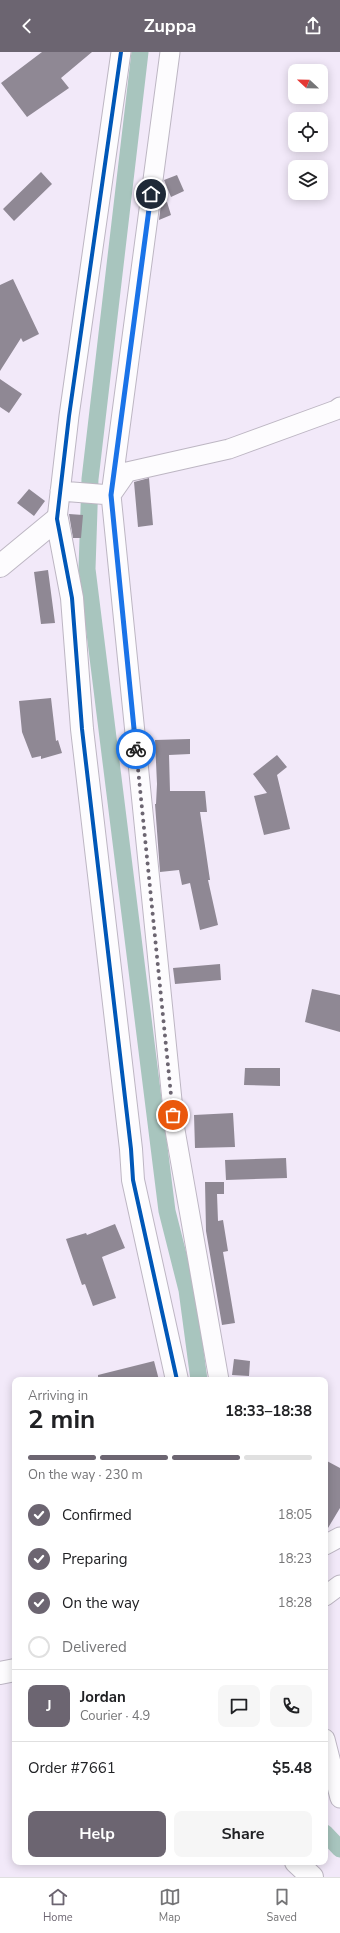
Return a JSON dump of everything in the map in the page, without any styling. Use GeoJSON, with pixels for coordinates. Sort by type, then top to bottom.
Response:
{"type":"FeatureCollection","features":[{"type":"Feature","properties":{"kind":"street"},"geometry":{"type":"LineString","coordinates":[[121,52],[57,519],[72,598],[82,729],[131,1149],[133,1180],[176,1377]]}},
{"type":"Feature","properties":{"kind":"street"},"geometry":{"type":"LineString","coordinates":[[170,52],[111,495],[175,1130],[218,1377]]}},
{"type":"Feature","properties":{"kind":"street"},"geometry":{"type":"LineString","coordinates":[[111,495],[127,472],[230,449],[336,410],[340,407]]}},
{"type":"Feature","properties":{"kind":"street"},"geometry":{"type":"LineString","coordinates":[[60,491],[111,495]]}},
{"type":"Feature","properties":{"kind":"street"},"geometry":{"type":"LineString","coordinates":[[0,566],[57,519]]}},
{"type":"Feature","properties":{"kind":"street"},"geometry":{"type":"LineString","coordinates":[[328,1543],[340,1537]]}},
{"type":"Feature","properties":{"kind":"street"},"geometry":{"type":"LineString","coordinates":[[328,1594],[340,1585]]}},
{"type":"Feature","properties":{"kind":"street"},"geometry":{"type":"LineString","coordinates":[[0,1673],[12,1671]]}},
{"type":"Feature","properties":{"kind":"street"},"geometry":{"type":"LineString","coordinates":[[328,1751],[340,1798]]}},
{"type":"Feature","properties":{"kind":"street"},"geometry":{"type":"LineString","coordinates":[[299,1865],[312,1877]]}},
{"type":"Feature","properties":{"kind":"building"},"geometry":{"type":"Polygon","coordinates":[[[42,52],[92,52],[61,78],[69,88],[27,117],[1,83],[42,52]]]}},
{"type":"Feature","properties":{"kind":"building"},"geometry":{"type":"Polygon","coordinates":[[[41,172],[52,184],[14,221],[3,209],[41,172]]]}},
{"type":"Feature","properties":{"kind":"building"},"geometry":{"type":"Polygon","coordinates":[[[177,175],[184,191],[171,197],[164,180],[177,175]]]}},
{"type":"Feature","properties":{"kind":"building"},"geometry":{"type":"Polygon","coordinates":[[[167,202],[171,215],[159,220],[161,204],[167,202]]]}},
{"type":"Feature","properties":{"kind":"building"},"geometry":{"type":"Polygon","coordinates":[[[13,279],[39,334],[23,342],[21,338],[0,371],[0,285],[13,279]]]}},
{"type":"Feature","properties":{"kind":"building"},"geometry":{"type":"Polygon","coordinates":[[[0,379],[22,394],[9,413],[0,407],[0,379]]]}},
{"type":"Feature","properties":{"kind":"building"},"geometry":{"type":"Polygon","coordinates":[[[149,478],[153,525],[138,527],[134,482],[149,478]]]}},
{"type":"Feature","properties":{"kind":"building"},"geometry":{"type":"Polygon","coordinates":[[[29,489],[45,501],[34,516],[17,503],[29,489]]]}},
{"type":"Feature","properties":{"kind":"building"},"geometry":{"type":"Polygon","coordinates":[[[69,514],[83,515],[81,538],[73,538],[69,514]]]}},
{"type":"Feature","properties":{"kind":"building"},"geometry":{"type":"Polygon","coordinates":[[[48,570],[55,623],[41,624],[34,572],[48,570]]]}},
{"type":"Feature","properties":{"kind":"building"},"geometry":{"type":"Polygon","coordinates":[[[51,698],[56,741],[58,740],[62,753],[41,759],[41,756],[32,758],[22,732],[19,701],[51,698]]]}},
{"type":"Feature","properties":{"kind":"building"},"geometry":{"type":"Polygon","coordinates":[[[190,739],[190,754],[169,755],[170,791],[205,791],[207,812],[200,812],[210,880],[208,880],[218,925],[200,930],[190,883],[182,885],[179,870],[160,872],[155,804],[157,784],[155,740],[190,739]]]}},
{"type":"Feature","properties":{"kind":"building"},"geometry":{"type":"Polygon","coordinates":[[[277,755],[287,767],[277,775],[290,829],[264,835],[254,796],[267,793],[253,774],[277,755]]]}},
{"type":"Feature","properties":{"kind":"building"},"geometry":{"type":"Polygon","coordinates":[[[220,964],[221,980],[175,984],[173,968],[220,964]]]}},
{"type":"Feature","properties":{"kind":"building"},"geometry":{"type":"Polygon","coordinates":[[[312,989],[340,995],[340,1032],[305,1022],[312,989]]]}},
{"type":"Feature","properties":{"kind":"building"},"geometry":{"type":"Polygon","coordinates":[[[245,1068],[280,1068],[280,1086],[244,1085],[245,1068]]]}},
{"type":"Feature","properties":{"kind":"building"},"geometry":{"type":"Polygon","coordinates":[[[233,1113],[235,1147],[195,1148],[194,1115],[233,1113]]]}},
{"type":"Feature","properties":{"kind":"building"},"geometry":{"type":"Polygon","coordinates":[[[286,1158],[287,1178],[226,1180],[225,1160],[286,1158]]]}},
{"type":"Feature","properties":{"kind":"building"},"geometry":{"type":"Polygon","coordinates":[[[205,1182],[224,1182],[224,1194],[217,1194],[218,1221],[223,1220],[228,1251],[223,1252],[235,1323],[222,1325],[206,1231],[205,1182]]]}},
{"type":"Feature","properties":{"kind":"building"},"geometry":{"type":"Polygon","coordinates":[[[115,1224],[125,1248],[102,1257],[116,1298],[93,1306],[85,1284],[82,1285],[66,1239],[86,1233],[87,1235],[115,1224]]]}},
{"type":"Feature","properties":{"kind":"building"},"geometry":{"type":"Polygon","coordinates":[[[234,1359],[250,1361],[249,1376],[232,1375],[234,1359]]]}},
{"type":"Feature","properties":{"kind":"building"},"geometry":{"type":"Polygon","coordinates":[[[154,1361],[158,1377],[98,1377],[98,1375],[154,1361]]]}},
{"type":"Feature","properties":{"kind":"building"},"geometry":{"type":"Polygon","coordinates":[[[328,1462],[340,1468],[340,1508],[328,1528],[328,1462]]]}},
{"type":"Feature","properties":{"kind":"waterway"},"geometry":{"type":"LineString","coordinates":[[140,52],[90,479],[87,569],[167,1211],[187,1290],[199,1377]]}},
{"type":"Feature","properties":{"kind":"waterway"},"geometry":{"type":"LineString","coordinates":[[328,1836],[340,1849]]}},
{"type":"Feature","properties":{"kind":"cycle path"},"geometry":{"type":"LineString","coordinates":[[121,52],[69,416],[57,519],[72,598],[82,729],[131,1149],[133,1180],[176,1377]]}},
{"type":"Feature","properties":{"kind":"way so far"},"geometry":{"type":"LineString","coordinates":[[136,749],[173,1115]]}},
{"type":"Feature","properties":{"kind":"route"},"geometry":{"type":"LineString","coordinates":[[136,749],[111,495],[151,194]]}}]}
